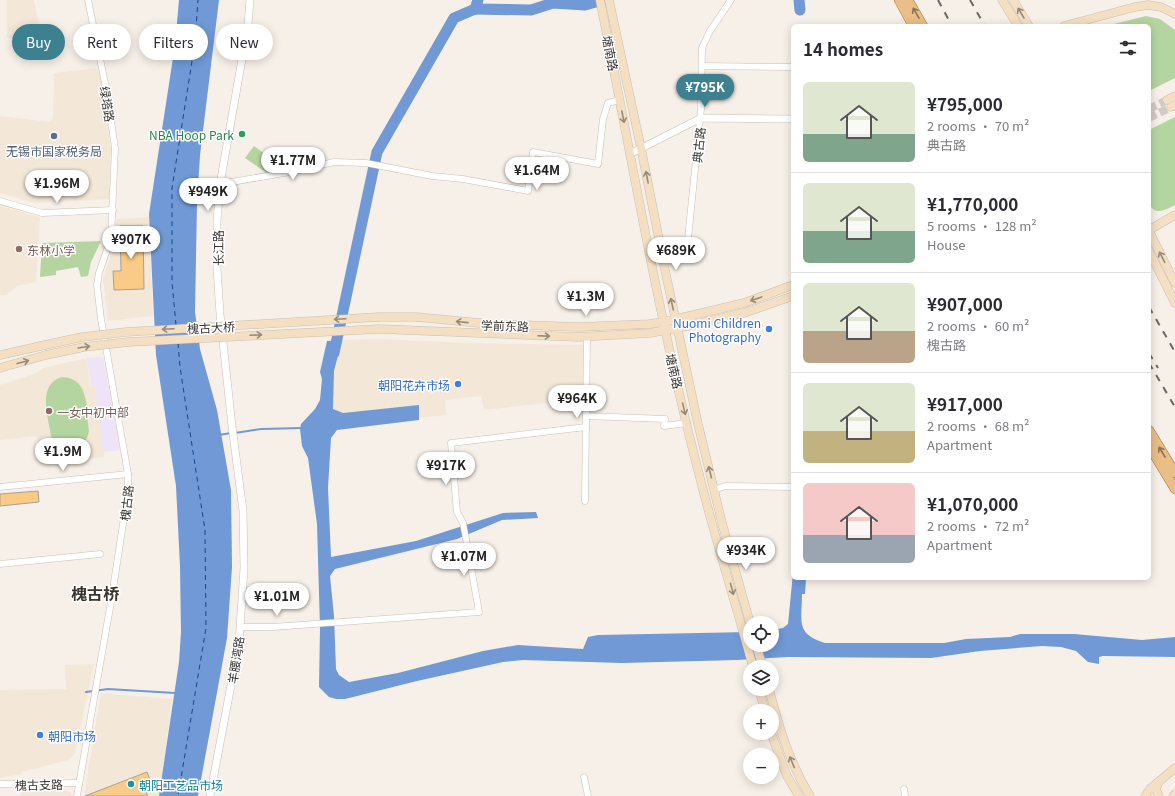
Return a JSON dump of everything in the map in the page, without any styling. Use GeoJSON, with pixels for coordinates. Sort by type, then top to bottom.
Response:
{"type":"FeatureCollection","features":[{"type":"Feature","properties":{"kind":"main road","name":"塘南路"},"geometry":{"type":"LineString","coordinates":[[600,0],[664,322],[687,423],[712,525],[751,660]]}},
{"type":"Feature","properties":{"kind":"main road","name":"塘南路"},"geometry":{"type":"LineString","coordinates":[[609,0],[641,148],[677,329],[722,523],[748,616]]}},
{"type":"Feature","properties":{"kind":"main road"},"geometry":{"type":"LineString","coordinates":[[899,0],[912,24]]}},
{"type":"Feature","properties":{"kind":"main road"},"geometry":{"type":"LineString","coordinates":[[908,0],[922,24]]}},
{"type":"Feature","properties":{"kind":"main road"},"geometry":{"type":"LineString","coordinates":[[1002,0],[1017,24]]}},
{"type":"Feature","properties":{"kind":"main road"},"geometry":{"type":"LineString","coordinates":[[1013,0],[1028,24]]}},
{"type":"Feature","properties":{"kind":"main road"},"geometry":{"type":"LineString","coordinates":[[1071,24],[1148,5],[1161,7],[1175,14]]}},
{"type":"Feature","properties":{"kind":"main road"},"geometry":{"type":"LineString","coordinates":[[1151,229],[1175,215]]}},
{"type":"Feature","properties":{"kind":"main road"},"geometry":{"type":"LineString","coordinates":[[1151,234],[1175,283]]}},
{"type":"Feature","properties":{"kind":"main road"},"geometry":{"type":"LineString","coordinates":[[1151,255],[1175,303]]}},
{"type":"Feature","properties":{"kind":"main road","name":"学前东路"},"geometry":{"type":"LineString","coordinates":[[379,317],[586,328],[664,322],[744,303],[791,286]]}},
{"type":"Feature","properties":{"kind":"main road","name":"学前东路"},"geometry":{"type":"LineString","coordinates":[[379,329],[587,337],[666,331],[747,312],[791,297]]}},
{"type":"Feature","properties":{"kind":"main road","name":"槐古大桥"},"geometry":{"type":"LineString","coordinates":[[0,356],[82,337],[126,332],[379,317]]}},
{"type":"Feature","properties":{"kind":"main road","name":"槐古大桥"},"geometry":{"type":"LineString","coordinates":[[0,368],[46,355],[84,347],[129,342],[379,329]]}},
{"type":"Feature","properties":{"kind":"main road"},"geometry":{"type":"LineString","coordinates":[[1151,433],[1175,473]]}},
{"type":"Feature","properties":{"kind":"main road"},"geometry":{"type":"LineString","coordinates":[[1151,449],[1175,489]]}},
{"type":"Feature","properties":{"kind":"main road"},"geometry":{"type":"LineString","coordinates":[[771,696],[784,743],[795,770],[810,796]]}},
{"type":"Feature","properties":{"kind":"main road"},"geometry":{"type":"LineString","coordinates":[[774,740],[787,776],[799,796]]}},
{"type":"Feature","properties":{"kind":"main road"},"geometry":{"type":"LineString","coordinates":[[1144,796],[1175,768]]}},
{"type":"Feature","properties":{"kind":"main road"},"geometry":{"type":"LineString","coordinates":[[1158,782],[1156,790],[1159,796]]}},
{"type":"Feature","properties":{"kind":"street","name":"绿塔路"},"geometry":{"type":"LineString","coordinates":[[88,0],[107,93],[115,148],[113,210]]}},
{"type":"Feature","properties":{"kind":"street","name":"长江路"},"geometry":{"type":"LineString","coordinates":[[232,426],[217,268],[217,221],[220,184],[248,25],[250,0]]}},
{"type":"Feature","properties":{"kind":"street","name":"典古路"},"geometry":{"type":"LineString","coordinates":[[687,249],[701,118],[703,66],[702,48],[710,31],[730,0]]}},
{"type":"Feature","properties":{"kind":"street"},"geometry":{"type":"LineString","coordinates":[[703,66],[791,67]]}},
{"type":"Feature","properties":{"kind":"street"},"geometry":{"type":"LineString","coordinates":[[220,184],[290,172],[334,162],[366,163],[432,176],[463,179],[528,191],[533,152],[598,164],[603,119],[608,103],[620,100]]}},
{"type":"Feature","properties":{"kind":"street"},"geometry":{"type":"LineString","coordinates":[[630,154],[701,118],[791,119]]}},
{"type":"Feature","properties":{"kind":"street"},"geometry":{"type":"LineString","coordinates":[[0,201],[42,213],[113,210]]}},
{"type":"Feature","properties":{"kind":"street","name":"槐古路"},"geometry":{"type":"LineString","coordinates":[[77,796],[113,589],[128,491],[128,474],[100,319],[97,285],[99,273],[111,238],[113,210]]}},
{"type":"Feature","properties":{"kind":"street"},"geometry":{"type":"LineString","coordinates":[[585,501],[587,337]]}},
{"type":"Feature","properties":{"kind":"street"},"geometry":{"type":"LineString","coordinates":[[586,416],[664,419],[664,426],[687,423]]}},
{"type":"Feature","properties":{"kind":"street","name":"羊腰湾路"},"geometry":{"type":"LineString","coordinates":[[210,796],[239,643],[244,568],[243,511],[232,426]]}},
{"type":"Feature","properties":{"kind":"street"},"geometry":{"type":"LineString","coordinates":[[240,627],[479,612],[463,523],[457,512],[451,442],[586,427]]}},
{"type":"Feature","properties":{"kind":"street"},"geometry":{"type":"LineString","coordinates":[[0,487],[128,474]]}},
{"type":"Feature","properties":{"kind":"street"},"geometry":{"type":"LineString","coordinates":[[714,490],[725,486],[791,487]]}},
{"type":"Feature","properties":{"kind":"street"},"geometry":{"type":"LineString","coordinates":[[0,564],[100,554]]}},
{"type":"Feature","properties":{"kind":"street"},"geometry":{"type":"LineString","coordinates":[[584,777],[588,796]]}},
{"type":"Feature","properties":{"kind":"street","name":"槐古支路"},"geometry":{"type":"LineString","coordinates":[[0,784],[79,783]]}},
{"type":"Feature","properties":{"kind":"street"},"geometry":{"type":"LineString","coordinates":[[904,789],[906,796]]}},
{"type":"Feature","properties":{"kind":"shaded area"},"geometry":{"type":"Polygon","coordinates":[[[7,0],[34,0],[39,24],[12,24],[12,38],[7,38],[7,0]]]}},
{"type":"Feature","properties":{"kind":"shaded area","name":"无锡市国家税务局"},"geometry":{"type":"Polygon","coordinates":[[[97,68],[100,74],[111,149],[109,199],[35,203],[0,193],[0,116],[50,122],[53,118],[54,73],[97,68]]]}},
{"type":"Feature","properties":{"kind":"shaded area","name":"东林小学"},"geometry":{"type":"Polygon","coordinates":[[[0,206],[40,217],[36,282],[17,286],[6,295],[0,295],[0,206]]]}},
{"type":"Feature","properties":{"kind":"shaded area"},"geometry":{"type":"Polygon","coordinates":[[[149,217],[153,316],[108,321],[103,279],[115,241],[117,219],[149,217]]]}},
{"type":"Feature","properties":{"kind":"shaded area","name":"朝阳花卉市场"},"geometry":{"type":"Polygon","coordinates":[[[377,339],[472,343],[584,345],[583,399],[484,410],[481,396],[445,400],[446,415],[419,418],[419,406],[342,413],[336,411],[333,409],[332,404],[334,371],[342,340],[377,339]]]}},
{"type":"Feature","properties":{"kind":"shaded area"},"geometry":{"type":"Polygon","coordinates":[[[103,357],[120,450],[103,452],[95,386],[91,386],[87,358],[103,357]]]}},
{"type":"Feature","properties":{"kind":"shaded area","name":"一女中初中部"},"geometry":{"type":"Polygon","coordinates":[[[87,358],[90,386],[95,386],[104,457],[41,464],[37,436],[0,440],[0,385],[34,374],[43,368],[87,358]]]}},
{"type":"Feature","properties":{"kind":"shaded area","name":"朝阳市场"},"geometry":{"type":"Polygon","coordinates":[[[94,664],[75,753],[69,760],[22,772],[22,774],[0,778],[0,690],[66,689],[65,665],[94,664]]]}},
{"type":"Feature","properties":{"kind":"shaded area"},"geometry":{"type":"Polygon","coordinates":[[[101,693],[172,699],[159,796],[84,796],[101,693]]]}},
{"type":"Feature","properties":{"kind":"shaded area"},"geometry":{"type":"Polygon","coordinates":[[[66,790],[72,794],[71,796],[20,796],[22,791],[66,790]]]}},
{"type":"Feature","properties":{"kind":"green space"},"geometry":{"type":"Polygon","coordinates":[[[1146,16],[1160,19],[1175,30],[1175,78],[1151,90],[1151,24],[1114,24],[1146,16]]]}},
{"type":"Feature","properties":{"kind":"green space"},"geometry":{"type":"Polygon","coordinates":[[[1175,117],[1175,205],[1161,211],[1155,210],[1151,207],[1151,129],[1175,117]]]}},
{"type":"Feature","properties":{"kind":"green space"},"geometry":{"type":"Polygon","coordinates":[[[254,146],[276,162],[267,173],[245,158],[254,146]]]}},
{"type":"Feature","properties":{"kind":"green space"},"geometry":{"type":"Polygon","coordinates":[[[101,241],[91,262],[88,276],[81,277],[78,267],[56,271],[56,275],[40,277],[42,243],[101,241]]]}},
{"type":"Feature","properties":{"kind":"green space"},"geometry":{"type":"Polygon","coordinates":[[[62,377],[71,379],[78,383],[85,396],[87,405],[89,431],[87,438],[78,447],[72,449],[60,447],[51,436],[47,410],[46,402],[49,386],[54,381],[62,377]]]}},
{"type":"Feature","properties":{"kind":"water"},"geometry":{"type":"Polygon","coordinates":[[[179,0],[219,0],[200,155],[197,204],[195,312],[200,349],[217,410],[231,490],[232,567],[227,638],[198,796],[159,796],[179,662],[181,632],[180,566],[176,486],[156,355],[149,214],[173,60],[208,60],[208,24],[177,24],[179,0]]]}},
{"type":"Feature","properties":{"kind":"water"},"geometry":{"type":"Polygon","coordinates":[[[342,340],[334,371],[333,409],[343,413],[419,405],[419,420],[337,430],[331,438],[328,488],[331,557],[416,541],[503,513],[536,512],[538,518],[502,520],[457,539],[335,569],[330,576],[334,616],[336,669],[339,675],[349,682],[398,673],[483,651],[518,645],[583,649],[588,637],[598,635],[743,632],[743,652],[779,652],[779,629],[783,628],[788,624],[792,580],[806,580],[805,594],[802,594],[801,612],[802,625],[805,631],[815,639],[825,643],[944,643],[966,639],[1010,637],[1020,634],[1074,634],[1142,640],[1175,637],[1175,657],[1103,656],[1099,657],[1099,664],[1088,662],[1076,651],[1061,647],[1042,646],[980,651],[931,658],[788,657],[622,663],[523,660],[503,662],[345,699],[329,697],[319,687],[320,628],[317,524],[308,458],[302,446],[300,429],[301,424],[315,409],[320,400],[322,379],[320,372],[327,341],[342,340]]]}},
{"type":"Feature","properties":{"kind":"building"},"geometry":{"type":"Polygon","coordinates":[[[120,226],[143,226],[144,289],[114,290],[113,271],[121,271],[120,226]]]}},
{"type":"Feature","properties":{"kind":"building"},"geometry":{"type":"Polygon","coordinates":[[[38,491],[39,502],[0,506],[0,494],[38,491]]]}},
{"type":"Feature","properties":{"kind":"building","name":"朝阳工艺品市场"},"geometry":{"type":"Polygon","coordinates":[[[147,772],[151,783],[143,786],[148,796],[85,796],[147,772]]]}},
{"type":"Feature","properties":{"kind":"waterway"},"geometry":{"type":"LineString","coordinates":[[334,353],[377,152],[454,18],[475,9],[478,0]]}},
{"type":"Feature","properties":{"kind":"waterway"},"geometry":{"type":"LineString","coordinates":[[475,9],[531,10],[553,3],[585,5],[603,0]]}},
{"type":"Feature","properties":{"kind":"waterway"},"geometry":{"type":"LineString","coordinates":[[799,0],[800,10]]}},
{"type":"Feature","properties":{"kind":"waterway"},"geometry":{"type":"LineString","coordinates":[[235,433],[261,429],[302,428]]}},
{"type":"Feature","properties":{"kind":"waterway"},"geometry":{"type":"LineString","coordinates":[[219,435],[231,433]]}},
{"type":"Feature","properties":{"kind":"waterway"},"geometry":{"type":"LineString","coordinates":[[86,692],[108,689],[175,693]]}},
{"type":"Feature","properties":{"kind":"ferry route"},"geometry":{"type":"LineString","coordinates":[[176,325],[172,282],[172,188],[195,42],[198,0]]}},
{"type":"Feature","properties":{"kind":"ferry route"},"geometry":{"type":"LineString","coordinates":[[178,343],[180,367],[205,530],[206,628],[178,796]]}},
{"type":"Feature","properties":{"kind":"tunnel"},"geometry":{"type":"LineString","coordinates":[[1151,108],[1167,100]]}},
{"type":"Feature","properties":{"kind":"tunnel"},"geometry":{"type":"LineString","coordinates":[[1151,117],[1171,107]]}},
{"type":"Feature","properties":{"kind":"railway"},"geometry":{"type":"LineString","coordinates":[[938,0],[951,24]]}},
{"type":"Feature","properties":{"kind":"railway"},"geometry":{"type":"LineString","coordinates":[[970,0],[984,24]]}},
{"type":"Feature","properties":{"kind":"railway"},"geometry":{"type":"LineString","coordinates":[[1151,310],[1175,352]]}},
{"type":"Feature","properties":{"kind":"railway"},"geometry":{"type":"LineString","coordinates":[[1151,356],[1158,368]]}},
{"type":"Feature","properties":{"kind":"railway"},"geometry":{"type":"LineString","coordinates":[[1151,366],[1175,407]]}},
{"type":"Feature","properties":{"kind":"place","name":"NBA Hoop Park"},"geometry":{"type":"Point","coordinates":[242,134]}},
{"type":"Feature","properties":{"kind":"place","name":"无锡市国家税务局"},"geometry":{"type":"Point","coordinates":[54,136]}},
{"type":"Feature","properties":{"kind":"place","name":"东林小学"},"geometry":{"type":"Point","coordinates":[19,249]}},
{"type":"Feature","properties":{"kind":"place","name":"Nuomi Children Photography"},"geometry":{"type":"Point","coordinates":[769,329]}},
{"type":"Feature","properties":{"kind":"place","name":"朝阳花卉市场"},"geometry":{"type":"Point","coordinates":[458,384]}},
{"type":"Feature","properties":{"kind":"place","name":"一女中初中部"},"geometry":{"type":"Point","coordinates":[49,411]}},
{"type":"Feature","properties":{"kind":"place","name":"朝阳市场"},"geometry":{"type":"Point","coordinates":[40,735]}},
{"type":"Feature","properties":{"kind":"place","name":"朝阳工艺品市场"},"geometry":{"type":"Point","coordinates":[131,784]}},
{"type":"Feature","properties":{"kind":"district","name":"槐古桥"},"geometry":{"type":"Point","coordinates":[95,593]}}]}
